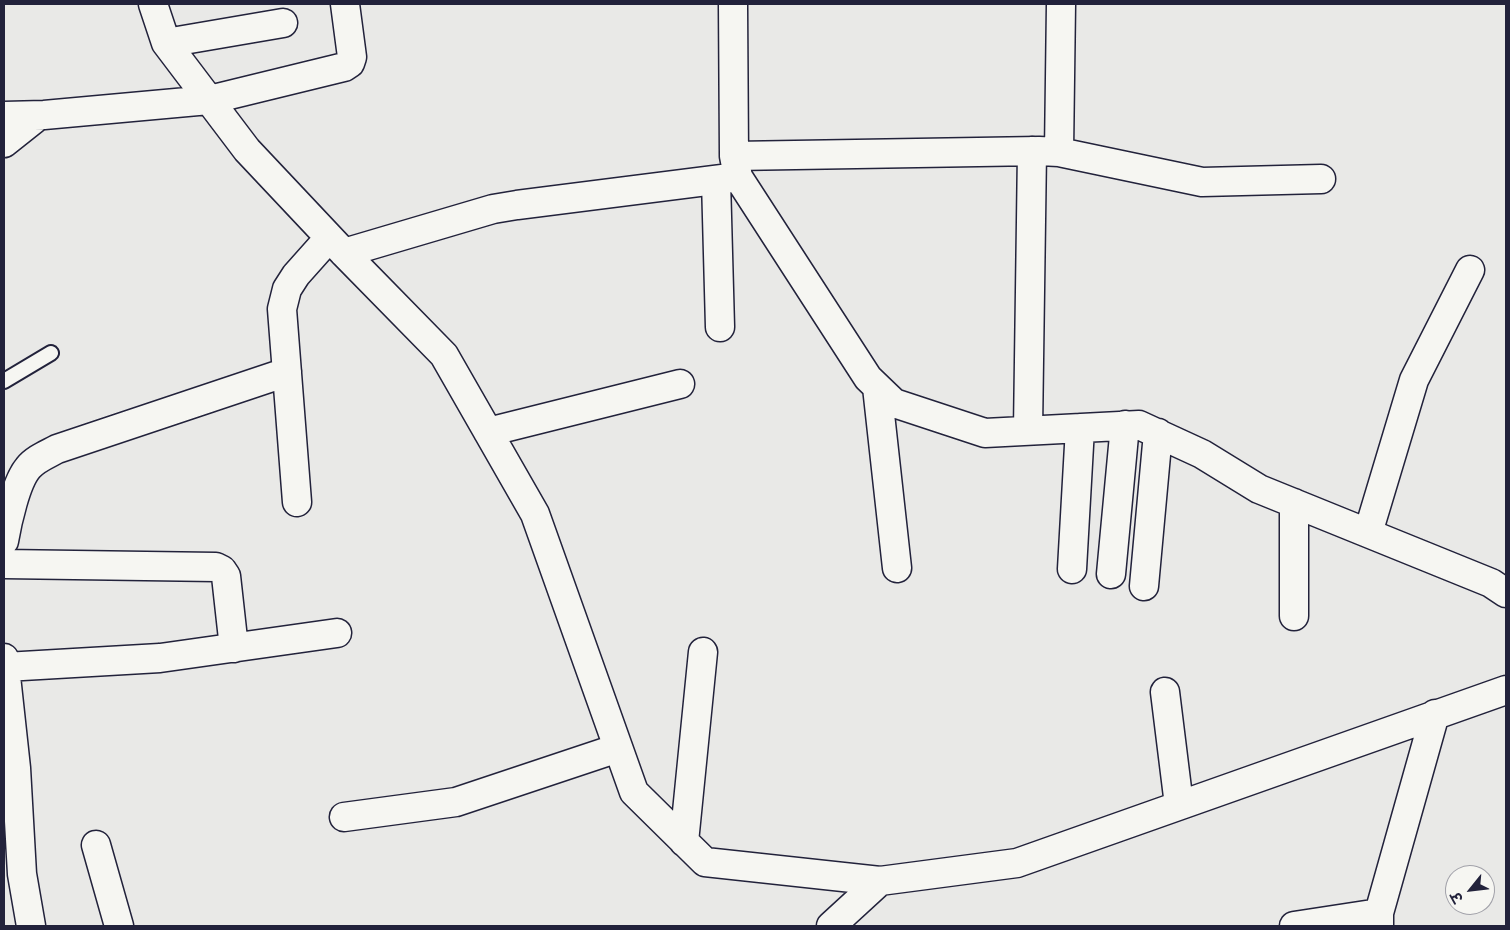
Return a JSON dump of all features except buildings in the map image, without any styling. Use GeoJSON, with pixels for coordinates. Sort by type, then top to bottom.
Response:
{"type":"FeatureCollection","features":[{"type":"Feature","properties":{"kind":"street"},"geometry":{"type":"LineString","coordinates":[[153,4],[166,43],[247,150],[337,246],[444,355],[535,514],[634,792],[705,862],[880,881],[1017,863],[1506,690]]}},
{"type":"Feature","properties":{"kind":"street"},"geometry":{"type":"LineString","coordinates":[[4,116],[38,116],[208,100],[344,67],[350,63],[352,57],[345,4]]}},
{"type":"Feature","properties":{"kind":"street"},"geometry":{"type":"LineString","coordinates":[[720,327],[729,171],[733,4]]}},
{"type":"Feature","properties":{"kind":"street"},"geometry":{"type":"LineString","coordinates":[[1059,152],[1061,4]]}},
{"type":"Feature","properties":{"kind":"street"},"geometry":{"type":"LineString","coordinates":[[166,43],[283,23]]}},
{"type":"Feature","properties":{"kind":"street"},"geometry":{"type":"LineString","coordinates":[[4,143],[38,116]]}},
{"type":"Feature","properties":{"kind":"street"},"geometry":{"type":"LineString","coordinates":[[1028,430],[1032,151]]}},
{"type":"Feature","properties":{"kind":"street"},"geometry":{"type":"LineString","coordinates":[[297,502],[282,309],[287,289],[296,275],[337,246],[493,209],[729,171],[1032,151],[1059,152],[1202,182],[1321,179]]}},
{"type":"Feature","properties":{"kind":"street"},"geometry":{"type":"LineString","coordinates":[[729,171],[868,378],[894,403],[986,432],[1139,424],[1202,454],[1259,489],[1491,583],[1506,593]]}},
{"type":"Feature","properties":{"kind":"street"},"geometry":{"type":"LineString","coordinates":[[1368,533],[1414,380],[1470,270]]}},
{"type":"Feature","properties":{"kind":"street"},"geometry":{"type":"LineString","coordinates":[[4,541],[21,479],[29,467],[44,456],[57,449],[287,372]]}},
{"type":"Feature","properties":{"kind":"street"},"geometry":{"type":"LineString","coordinates":[[488,432],[680,384]]}},
{"type":"Feature","properties":{"kind":"street"},"geometry":{"type":"LineString","coordinates":[[877,386],[897,568]]}},
{"type":"Feature","properties":{"kind":"street"},"geometry":{"type":"LineString","coordinates":[[1111,574],[1125,425]]}},
{"type":"Feature","properties":{"kind":"street"},"geometry":{"type":"LineString","coordinates":[[1072,569],[1080,428]]}},
{"type":"Feature","properties":{"kind":"street"},"geometry":{"type":"LineString","coordinates":[[1144,586],[1158,433]]}},
{"type":"Feature","properties":{"kind":"street"},"geometry":{"type":"LineString","coordinates":[[1294,503],[1294,616]]}},
{"type":"Feature","properties":{"kind":"street"},"geometry":{"type":"LineString","coordinates":[[4,564],[216,567],[222,570],[226,576],[234,648]]}},
{"type":"Feature","properties":{"kind":"street"},"geometry":{"type":"LineString","coordinates":[[30,926],[22,874],[16,768],[8,730],[4,662],[138,660],[337,633]]}},
{"type":"Feature","properties":{"kind":"street"},"geometry":{"type":"LineString","coordinates":[[684,842],[703,652]]}},
{"type":"Feature","properties":{"kind":"street"},"geometry":{"type":"LineString","coordinates":[[1165,692],[1179,805]]}},
{"type":"Feature","properties":{"kind":"street"},"geometry":{"type":"LineString","coordinates":[[1294,926],[1379,919],[1435,714]]}},
{"type":"Feature","properties":{"kind":"street"},"geometry":{"type":"LineString","coordinates":[[344,817],[456,802],[618,748]]}},
{"type":"Feature","properties":{"kind":"street"},"geometry":{"type":"LineString","coordinates":[[96,845],[119,926]]}},
{"type":"Feature","properties":{"kind":"street"},"geometry":{"type":"LineString","coordinates":[[831,926],[880,881]]}},
{"type":"Feature","properties":{"kind":"lane"},"geometry":{"type":"LineString","coordinates":[[4,382],[50,353]]}}]}
